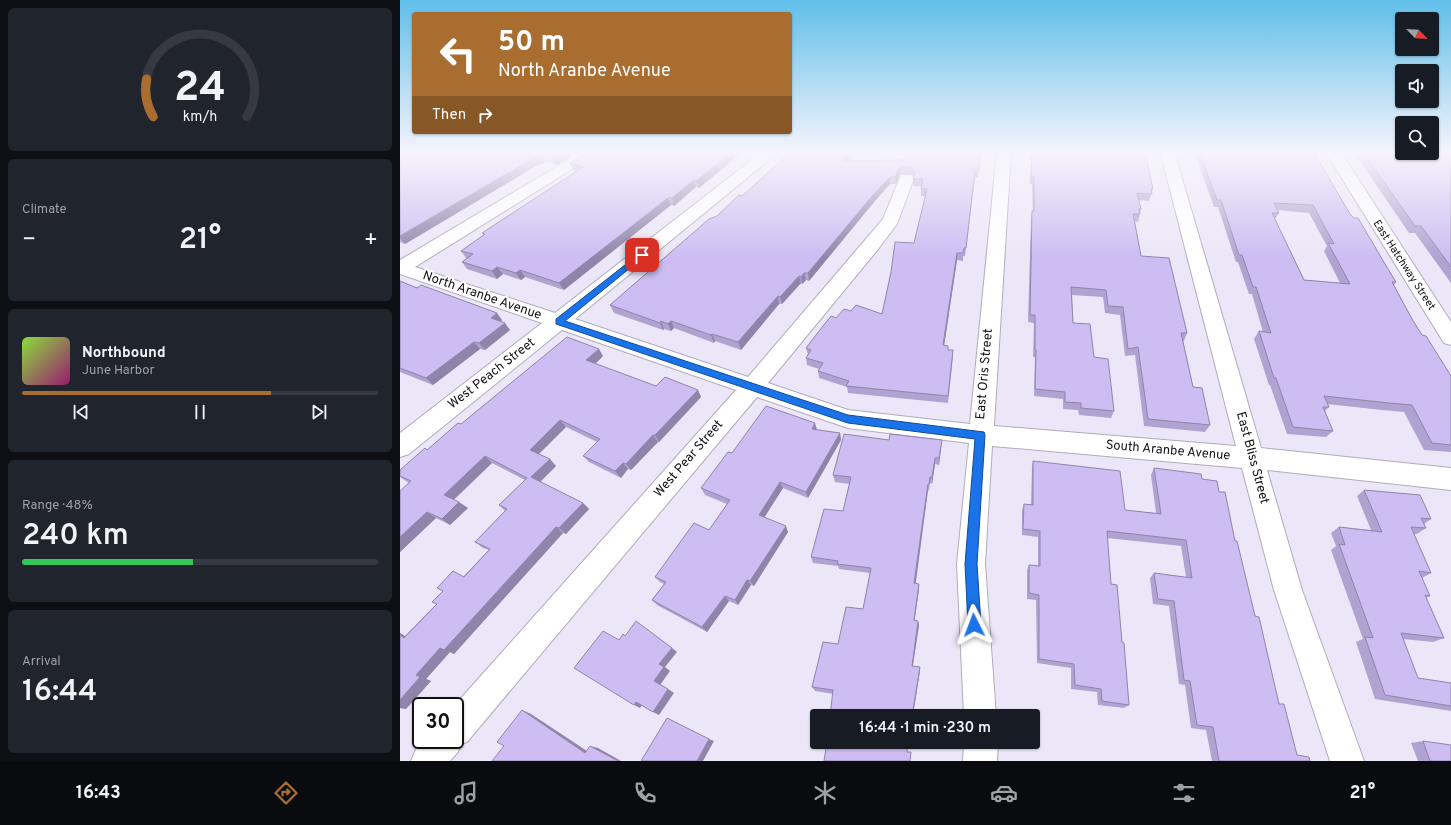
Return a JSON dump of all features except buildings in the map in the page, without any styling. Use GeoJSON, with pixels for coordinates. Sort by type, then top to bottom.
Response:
{"type":"FeatureCollection","features":[{"type":"Feature","properties":{"kind":"street"},"geometry":{"type":"LineString","coordinates":[[400,268],[535,187]]}},
{"type":"Feature","properties":{"kind":"street","name":"West Peach Street"},"geometry":{"type":"LineString","coordinates":[[400,447],[729,187]]}},
{"type":"Feature","properties":{"kind":"street","name":"West Pear Street"},"geometry":{"type":"LineString","coordinates":[[464,720],[753,386],[878,238],[891,220],[903,187]]}},
{"type":"Feature","properties":{"kind":"street","name":"East Oris Street"},"geometry":{"type":"LineString","coordinates":[[980,709],[971,564],[980,435],[1001,187]]}},
{"type":"Feature","properties":{"kind":"street","name":"East Bliss Street"},"geometry":{"type":"LineString","coordinates":[[1178,187],[1288,590],[1347,761]]}},
{"type":"Feature","properties":{"kind":"street","name":"East Hatchway Street"},"geometry":{"type":"LineString","coordinates":[[1355,187],[1451,338]]}},
{"type":"Feature","properties":{"kind":"street","name":"North Aranbe Avenue"},"geometry":{"type":"LineString","coordinates":[[400,268],[848,419],[980,435]]}},
{"type":"Feature","properties":{"kind":"street","name":"South Aranbe Avenue"},"geometry":{"type":"LineString","coordinates":[[980,435],[1252,458],[1451,479]]}},
{"type":"Feature","properties":{"kind":"street"},"geometry":{"type":"LineString","coordinates":[[428,761],[438,749]]}},
{"type":"Feature","properties":{"kind":"street"},"geometry":{"type":"LineString","coordinates":[[980,761],[981,749]]}},
{"type":"Feature","properties":{"kind":"route"},"geometry":{"type":"LineString","coordinates":[[642,255],[559,322],[848,419],[980,435],[971,564],[974,625]]}}]}
